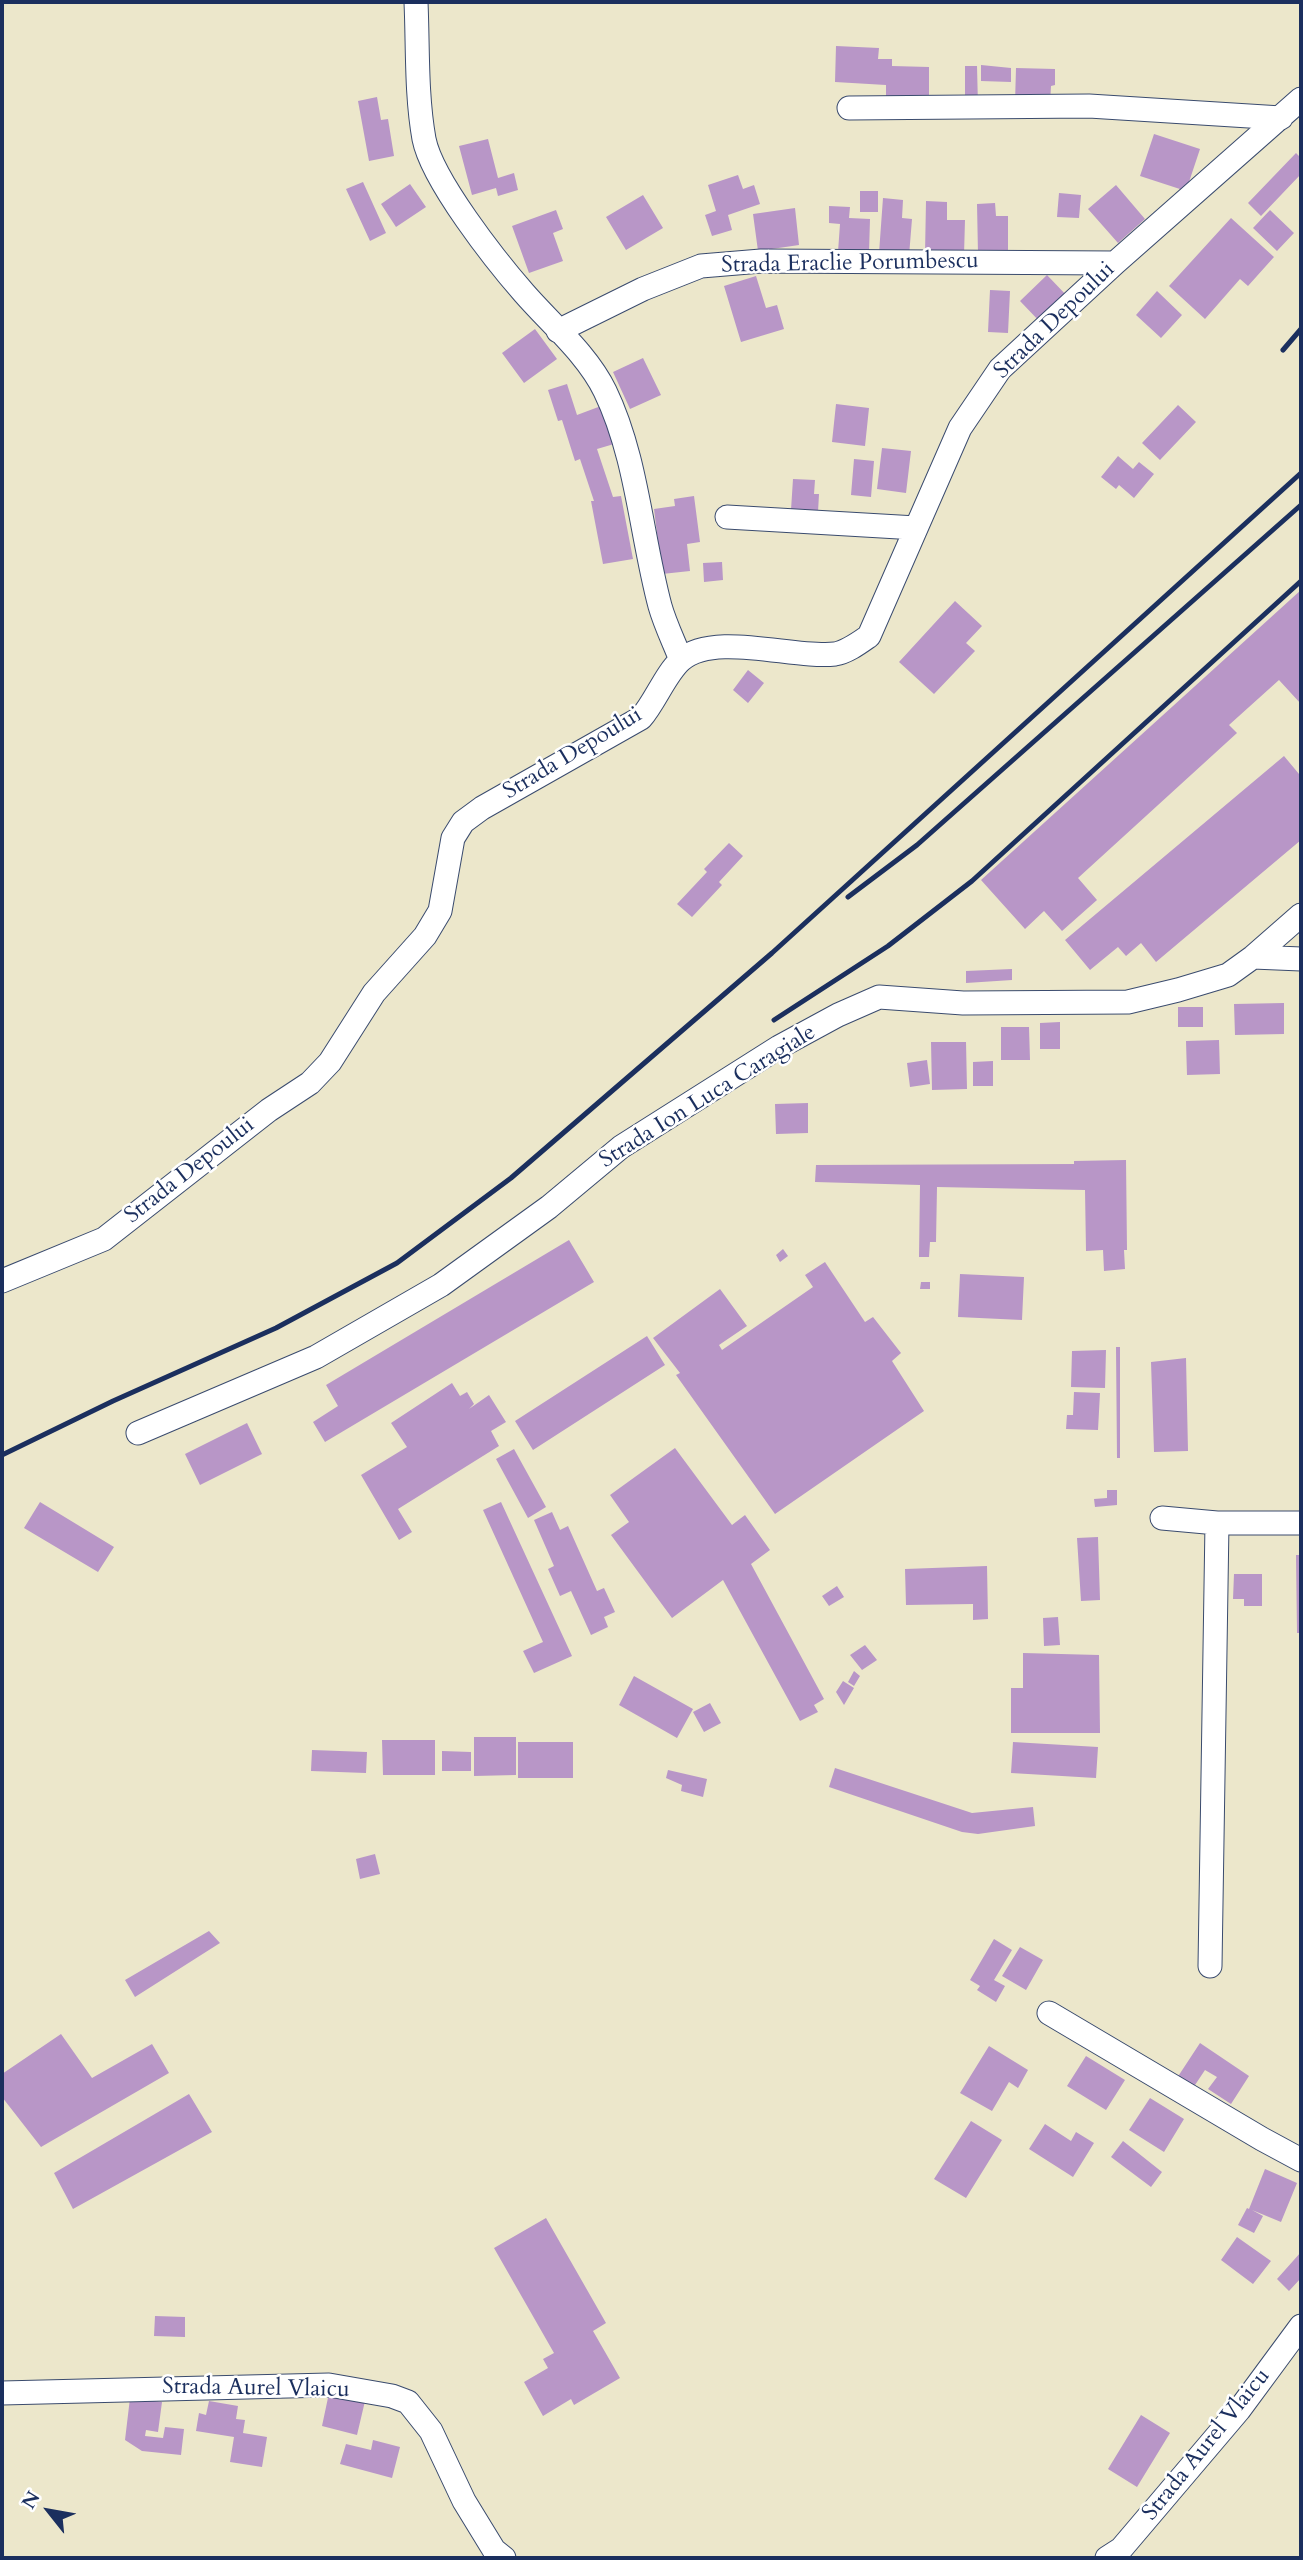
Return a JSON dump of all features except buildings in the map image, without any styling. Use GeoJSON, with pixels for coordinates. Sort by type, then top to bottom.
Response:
{"type":"FeatureCollection","features":[{"type":"Feature","properties":{"kind":"street"},"geometry":{"type":"LineString","coordinates":[[416,2],[419,98],[424,141],[430,159],[448,190],[513,281],[586,360],[604,387],[622,427],[661,609],[681,660]]}},
{"type":"Feature","properties":{"kind":"street","name":"Strada Depoului"},"geometry":{"type":"LineString","coordinates":[[2,1281],[104,1239],[269,1110],[310,1083],[330,1062],[374,993],[425,936],[440,911],[453,838],[463,822],[482,808],[641,718],[681,660],[697,651],[735,647],[837,654],[869,636],[960,428],[1000,369],[1115,263],[1301,99]]}},
{"type":"Feature","properties":{"kind":"street"},"geometry":{"type":"LineString","coordinates":[[849,108],[1089,106],[1281,118]]}},
{"type":"Feature","properties":{"kind":"street","name":"Strada Eraclie Porumbescu"},"geometry":{"type":"LineString","coordinates":[[558,331],[643,289],[701,266],[761,261],[1115,263]]}},
{"type":"Feature","properties":{"kind":"street"},"geometry":{"type":"LineString","coordinates":[[727,517],[916,528]]}},
{"type":"Feature","properties":{"kind":"street","name":"Strada Ion Luca Caragiale"},"geometry":{"type":"LineString","coordinates":[[138,1433],[316,1357],[441,1285],[549,1207],[621,1147],[779,1047],[838,1015],[879,997],[963,1003],[1128,1002],[1228,975],[1301,915]]}},
{"type":"Feature","properties":{"kind":"street"},"geometry":{"type":"LineString","coordinates":[[1253,957],[1301,959]]}},
{"type":"Feature","properties":{"kind":"street"},"geometry":{"type":"LineString","coordinates":[[1162,1518],[1217,1523],[1301,1523]]}},
{"type":"Feature","properties":{"kind":"street"},"geometry":{"type":"LineString","coordinates":[[1210,1966],[1217,1523]]}},
{"type":"Feature","properties":{"kind":"street"},"geometry":{"type":"LineString","coordinates":[[1049,2014],[1301,2160]]}},
{"type":"Feature","properties":{"kind":"street","name":"Strada Aurel Vlaicu"},"geometry":{"type":"LineString","coordinates":[[1107,2558],[1121,2549],[1239,2410],[1301,2326]]}},
{"type":"Feature","properties":{"kind":"street","name":"Strada Aurel Vlaicu"},"geometry":{"type":"LineString","coordinates":[[2,2393],[329,2385],[392,2396],[408,2402],[431,2431],[464,2501],[494,2550],[503,2558]]}},
{"type":"Feature","properties":{"kind":"railway"},"geometry":{"type":"LineString","coordinates":[[1283,350],[1301,329]]}},
{"type":"Feature","properties":{"kind":"railway"},"geometry":{"type":"LineString","coordinates":[[2,1455],[113,1401],[276,1328],[397,1263],[511,1178],[772,953],[1301,473]]}},
{"type":"Feature","properties":{"kind":"railway"},"geometry":{"type":"LineString","coordinates":[[848,897],[917,845],[1301,505]]}},
{"type":"Feature","properties":{"kind":"railway"},"geometry":{"type":"LineString","coordinates":[[774,1020],[888,946],[972,881],[1301,581]]}}]}
